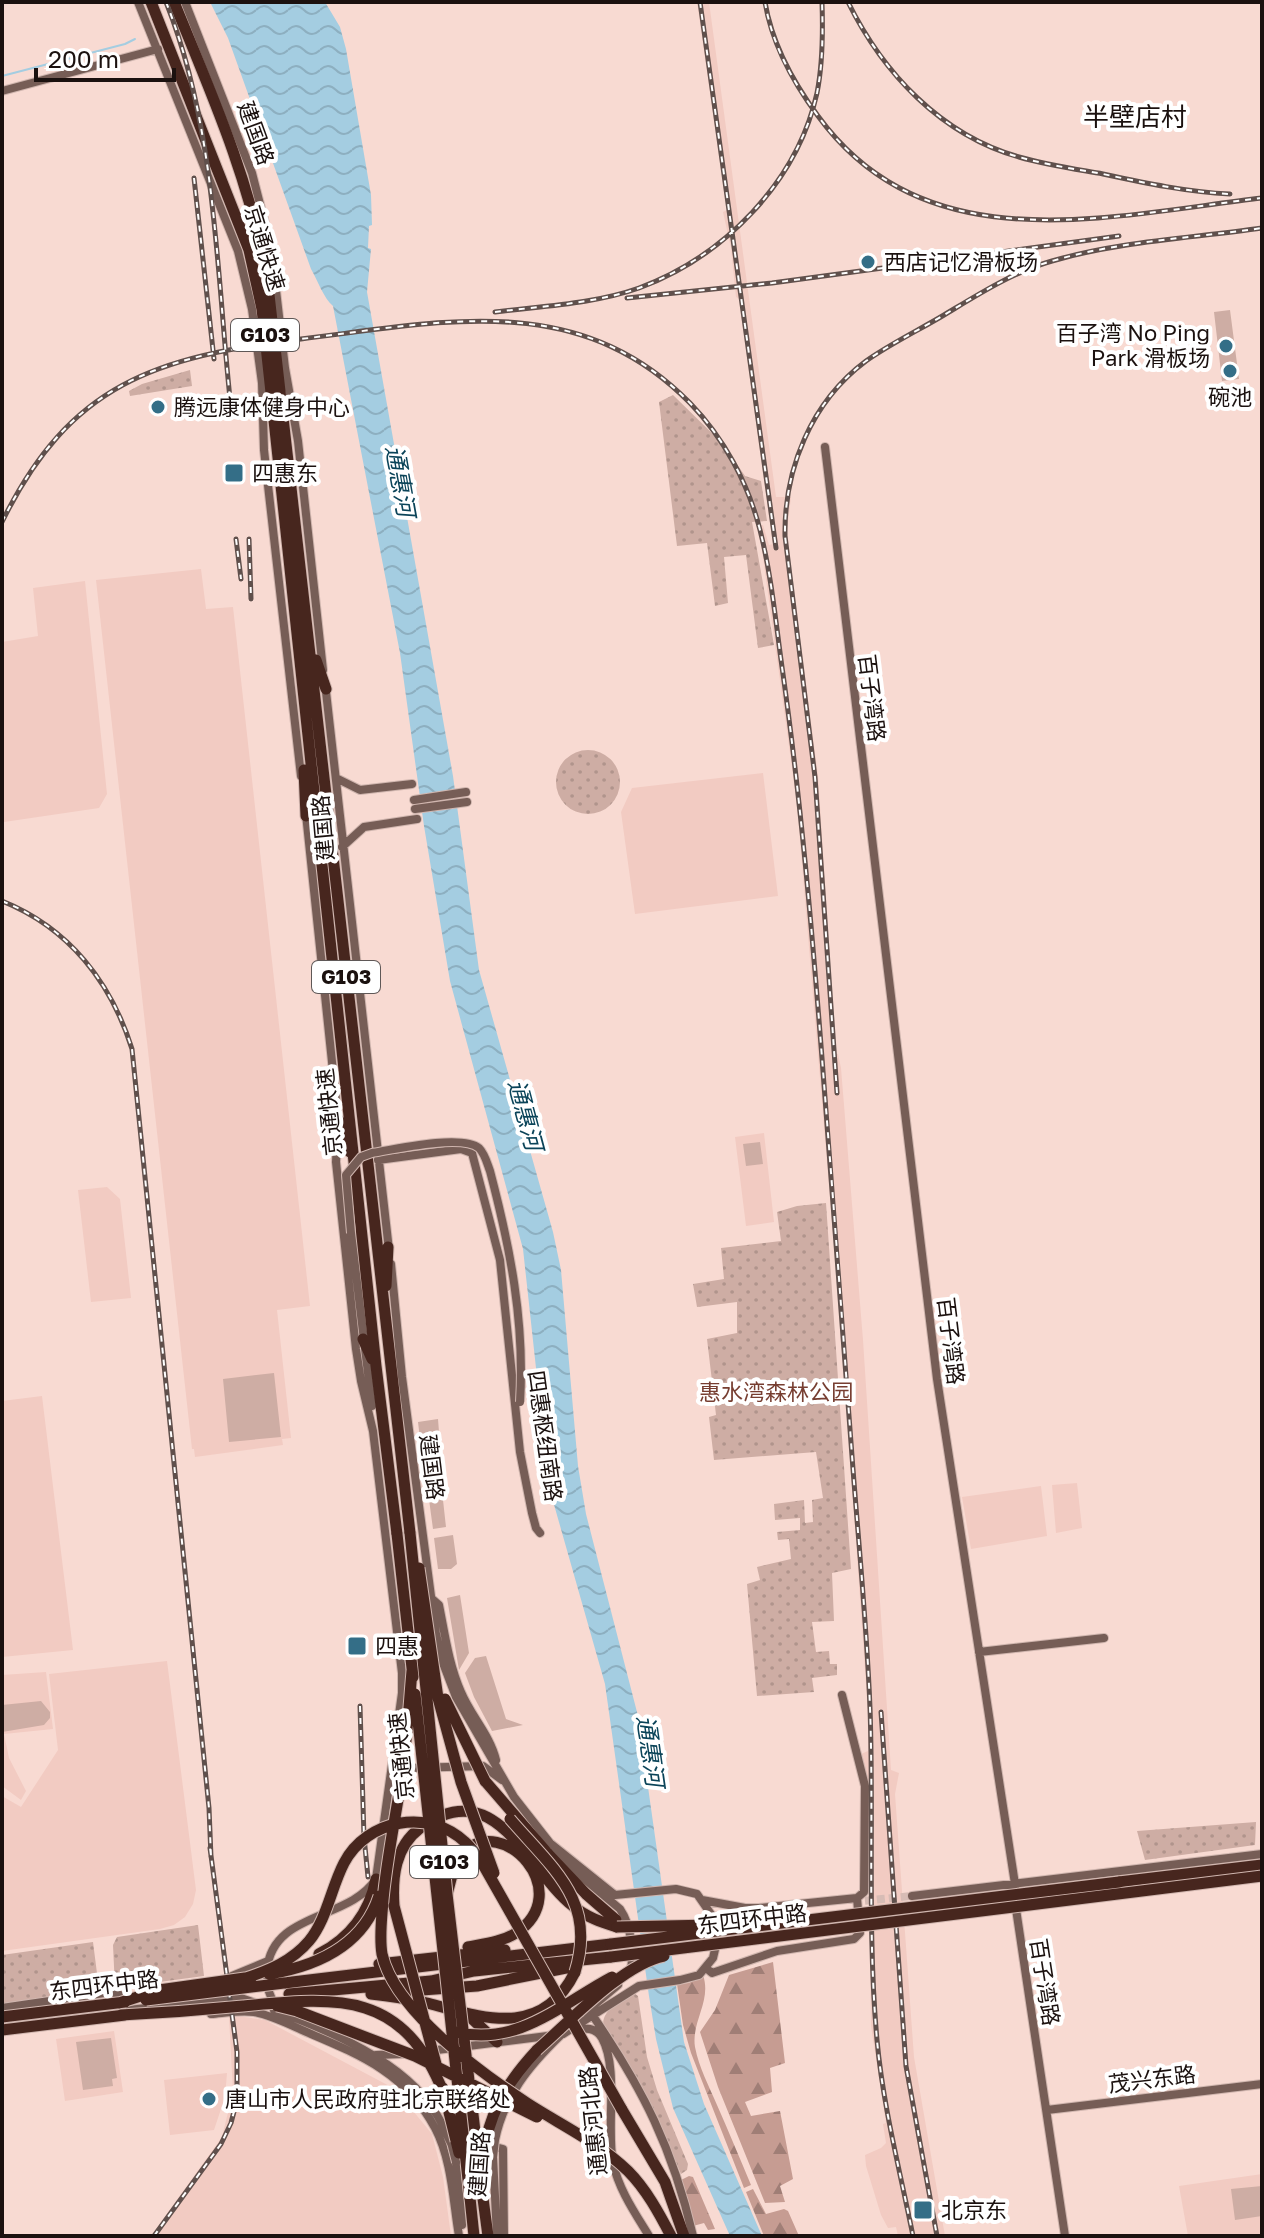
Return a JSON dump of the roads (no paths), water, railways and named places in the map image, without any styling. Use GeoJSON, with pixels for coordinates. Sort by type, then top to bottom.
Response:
{"type":"FeatureCollection","features":[{"type":"Feature","properties":{"kind":"highway"},"geometry":{"type":"LineString","coordinates":[[141,2],[175,63]]}},
{"type":"Feature","properties":{"kind":"highway","name":"京通快速"},"geometry":{"type":"LineString","coordinates":[[151,2],[237,218],[257,279],[397,1534],[407,1672],[474,2236]]}},
{"type":"Feature","properties":{"kind":"highway","name":"京通快速"},"geometry":{"type":"LineString","coordinates":[[174,2],[243,176],[254,211],[267,277],[410,1533],[447,1894],[488,2236]]}},
{"type":"Feature","properties":{"kind":"highway"},"geometry":{"type":"LineString","coordinates":[[308,636],[326,689]]}},
{"type":"Feature","properties":{"kind":"highway"},"geometry":{"type":"LineString","coordinates":[[302,686],[306,816]]}},
{"type":"Feature","properties":{"kind":"highway"},"geometry":{"type":"LineString","coordinates":[[338,1119],[356,1170]]}},
{"type":"Feature","properties":{"kind":"highway"},"geometry":{"type":"LineString","coordinates":[[384,1318],[388,1247]]}},
{"type":"Feature","properties":{"kind":"highway"},"geometry":{"type":"LineString","coordinates":[[363,1339],[376,1366]]}},
{"type":"Feature","properties":{"kind":"highway"},"geometry":{"type":"LineString","coordinates":[[371,1994],[411,2000],[468,2015],[515,2020],[554,2002],[565,1990],[575,1972],[583,1938],[575,1900],[510,1819],[485,1781],[451,1713],[410,1533]]}},
{"type":"Feature","properties":{"kind":"highway"},"geometry":{"type":"LineString","coordinates":[[437,1661],[438,1698],[461,1782],[506,1903]]}},
{"type":"Feature","properties":{"kind":"highway"},"geometry":{"type":"LineString","coordinates":[[120,2009],[159,1990],[292,1971],[313,1964],[345,1945],[365,1926],[374,1909],[402,1771],[407,1672]]}},
{"type":"Feature","properties":{"kind":"highway"},"geometry":{"type":"LineString","coordinates":[[485,1781],[545,1842],[550,1856],[617,1924]]}},
{"type":"Feature","properties":{"kind":"highway"},"geometry":{"type":"LineString","coordinates":[[470,2198],[394,1906],[394,1870],[400,1852],[418,1830],[445,1815],[465,1812],[498,1823],[571,1905],[590,1918],[642,1927],[760,1925]]}},
{"type":"Feature","properties":{"kind":"highway"},"geometry":{"type":"LineString","coordinates":[[239,1978],[297,1953],[318,1928],[337,1878],[350,1854],[369,1836],[390,1824],[416,1821],[454,1834],[481,1861],[506,1903],[665,2182],[683,2232]]}},
{"type":"Feature","properties":{"kind":"highway"},"geometry":{"type":"LineString","coordinates":[[287,1988],[296,1977],[418,1958],[502,1940],[516,1933],[535,1916],[539,1902],[539,1888],[528,1858],[504,1845],[484,1844],[467,1850],[456,1865],[447,1894]]}},
{"type":"Feature","properties":{"kind":"highway","name":"东四环中路"},"geometry":{"type":"LineString","coordinates":[[2,2030],[120,2009],[1262,1863]]}},
{"type":"Feature","properties":{"kind":"highway"},"geometry":{"type":"LineString","coordinates":[[270,1965],[322,1953],[351,1932],[368,1907],[381,1876]]}},
{"type":"Feature","properties":{"kind":"highway"},"geometry":{"type":"LineString","coordinates":[[381,1876],[382,1951],[387,1971],[397,1990],[416,2013],[494,2081],[592,2142],[629,2172],[649,2196],[671,2236]]}},
{"type":"Feature","properties":{"kind":"highway","name":"东四环中路"},"geometry":{"type":"LineString","coordinates":[[287,1988],[305,1993],[431,1981],[474,1971],[594,1959],[608,1949],[761,1938],[1262,1876]]}},
{"type":"Feature","properties":{"kind":"highway"},"geometry":{"type":"LineString","coordinates":[[482,2191],[500,2097],[537,2050],[593,2000],[651,1959],[761,1938]]}},
{"type":"Feature","properties":{"kind":"highway"},"geometry":{"type":"LineString","coordinates":[[418,1958],[571,1944],[608,1949]]}},
{"type":"Feature","properties":{"kind":"highway"},"geometry":{"type":"LineString","coordinates":[[305,1993],[361,1996],[477,1986],[557,1971],[594,1959]]}},
{"type":"Feature","properties":{"kind":"highway"},"geometry":{"type":"LineString","coordinates":[[416,2013],[438,2026],[460,2033],[482,2036],[503,2034],[535,2023],[610,1978],[636,1969]]}},
{"type":"Feature","properties":{"kind":"highway"},"geometry":{"type":"LineString","coordinates":[[120,2009],[297,2001],[352,2004],[374,2011],[414,2037],[432,2064],[444,2094]]}},
{"type":"Feature","properties":{"kind":"highway"},"geometry":{"type":"LineString","coordinates":[[261,2004],[297,2011],[415,2056],[592,2142]]}},
{"type":"Feature","properties":{"kind":"highway","name":"东四环中路"},"geometry":{"type":"LineString","coordinates":[[2,2016],[120,2009]]}},
{"type":"Feature","properties":{"kind":"highway"},"geometry":{"type":"LineString","coordinates":[[468,2015],[497,2042]]}},
{"type":"Feature","properties":{"kind":"street","name":"建国路"},"geometry":{"type":"LineString","coordinates":[[141,2],[238,251],[252,309],[262,383],[264,450],[338,1119],[336,1162],[356,1349],[373,1431],[391,1586],[407,1672],[387,1799]]}},
{"type":"Feature","properties":{"kind":"street","name":"建国路"},"geometry":{"type":"LineString","coordinates":[[185,2],[241,142],[265,222],[275,276],[285,368],[298,441],[437,1661],[505,1783],[545,1842],[620,1909],[626,1918],[633,1961],[625,1980],[563,2034],[520,2078],[507,2101],[490,2140],[497,2236]]}},
{"type":"Feature","properties":{"kind":"street"},"geometry":{"type":"LineString","coordinates":[[2,88],[157,47]]}},
{"type":"Feature","properties":{"kind":"street"},"geometry":{"type":"LineString","coordinates":[[243,176],[265,222]]}},
{"type":"Feature","properties":{"kind":"street","name":"百子湾路"},"geometry":{"type":"LineString","coordinates":[[825,447],[935,1364],[1016,1888],[1016,1906],[1065,2236]]}},
{"type":"Feature","properties":{"kind":"street"},"geometry":{"type":"LineString","coordinates":[[336,778],[360,790],[412,784]]}},
{"type":"Feature","properties":{"kind":"street"},"geometry":{"type":"LineString","coordinates":[[342,847],[364,827],[415,809],[467,797]]}},
{"type":"Feature","properties":{"kind":"street"},"geometry":{"type":"LineString","coordinates":[[373,1431],[346,1175],[361,1157],[372,1153],[459,1142],[470,1143],[485,1155],[514,1274],[521,1352],[520,1402]]}},
{"type":"Feature","properties":{"kind":"street"},"geometry":{"type":"LineString","coordinates":[[378,1160],[461,1149],[472,1153]]}},
{"type":"Feature","properties":{"kind":"street","name":"四惠枢纽南路"},"geometry":{"type":"LineString","coordinates":[[472,1153],[496,1222],[506,1263],[527,1464],[540,1533],[532,1513],[520,1452],[500,1260],[472,1153]]}},
{"type":"Feature","properties":{"kind":"street"},"geometry":{"type":"LineString","coordinates":[[388,1562],[426,1558]]}},
{"type":"Feature","properties":{"kind":"street"},"geometry":{"type":"LineString","coordinates":[[391,1586],[429,1582]]}},
{"type":"Feature","properties":{"kind":"street"},"geometry":{"type":"LineString","coordinates":[[431,1598],[439,1605],[452,1668],[460,1690],[490,1741],[498,1769]]}},
{"type":"Feature","properties":{"kind":"street"},"geometry":{"type":"LineString","coordinates":[[979,1652],[1104,1638]]}},
{"type":"Feature","properties":{"kind":"street"},"geometry":{"type":"LineString","coordinates":[[702,1900],[745,1908],[853,1900],[864,1892],[865,1786],[842,1695]]}},
{"type":"Feature","properties":{"kind":"street"},"geometry":{"type":"LineString","coordinates":[[281,2013],[268,1990],[270,1965],[278,1939],[296,1925],[358,1900],[381,1876],[387,1799],[400,1772],[411,1768],[483,1766],[505,1783]]}},
{"type":"Feature","properties":{"kind":"street","name":"东四环中路"},"geometry":{"type":"LineString","coordinates":[[545,1842],[615,1895],[670,1889],[689,1891],[702,1900],[713,1917],[853,1900]]}},
{"type":"Feature","properties":{"kind":"street","name":"东四环中路"},"geometry":{"type":"LineString","coordinates":[[1262,1854],[1016,1888],[915,1914],[1016,1906],[1262,1876]]}},
{"type":"Feature","properties":{"kind":"street","name":"东四环中路"},"geometry":{"type":"LineString","coordinates":[[912,1896],[1262,1863]]}},
{"type":"Feature","properties":{"kind":"street"},"geometry":{"type":"LineString","coordinates":[[706,1968],[712,1973],[777,1951],[854,1939],[860,1933],[853,1900]]}},
{"type":"Feature","properties":{"kind":"street"},"geometry":{"type":"LineString","coordinates":[[713,1917],[717,1940]]}},
{"type":"Feature","properties":{"kind":"street","name":"东四环中路"},"geometry":{"type":"LineString","coordinates":[[717,1940],[852,1923],[717,1940]]}},
{"type":"Feature","properties":{"kind":"street","name":"东四环中路"},"geometry":{"type":"LineString","coordinates":[[593,2016],[639,1986],[699,1975],[706,1968],[717,1940]]}},
{"type":"Feature","properties":{"kind":"street"},"geometry":{"type":"LineString","coordinates":[[239,1978],[243,1986],[241,1998]]}},
{"type":"Feature","properties":{"kind":"street","name":"东四环中路"},"geometry":{"type":"LineString","coordinates":[[2,2016],[95,2003],[120,2009],[178,1990],[239,1978]]}},
{"type":"Feature","properties":{"kind":"street","name":"东四环中路"},"geometry":{"type":"LineString","coordinates":[[178,1990],[197,1981],[239,1978]]}},
{"type":"Feature","properties":{"kind":"street"},"geometry":{"type":"LineString","coordinates":[[188,1988],[190,2003]]}},
{"type":"Feature","properties":{"kind":"street"},"geometry":{"type":"LineString","coordinates":[[95,2003],[108,1993]]}},
{"type":"Feature","properties":{"kind":"street","name":"东四环中路"},"geometry":{"type":"LineString","coordinates":[[2,2008],[108,1993],[120,2009]]}},
{"type":"Feature","properties":{"kind":"street","name":"东四环中路"},"geometry":{"type":"LineString","coordinates":[[2,2030],[241,1998],[281,2013]]}},
{"type":"Feature","properties":{"kind":"street"},"geometry":{"type":"LineString","coordinates":[[19,2012],[30,2004],[42,2009]]}},
{"type":"Feature","properties":{"kind":"street"},"geometry":{"type":"LineString","coordinates":[[120,2009],[250,2012],[272,2017],[369,2054],[416,2053],[563,2034],[593,2016]]}},
{"type":"Feature","properties":{"kind":"street","name":"建国路"},"geometry":{"type":"LineString","coordinates":[[281,2013],[369,2054],[411,2083],[435,2111],[452,2145],[456,2162],[461,2236]]}},
{"type":"Feature","properties":{"kind":"street","name":"通惠河北路"},"geometry":{"type":"LineString","coordinates":[[593,2016],[640,2090],[674,2162],[693,2236]]}},
{"type":"Feature","properties":{"kind":"street","name":"通惠河北路"},"geometry":{"type":"LineString","coordinates":[[563,2034],[586,2028],[596,2031],[603,2039],[611,2089],[609,2120],[613,2164],[629,2204],[649,2236]]}},
{"type":"Feature","properties":{"kind":"street"},"geometry":{"type":"LineString","coordinates":[[355,2064],[369,2054]]}},
{"type":"Feature","properties":{"kind":"street"},"geometry":{"type":"LineString","coordinates":[[369,2054],[418,2103],[436,2130],[445,2157],[461,2236]]}},
{"type":"Feature","properties":{"kind":"street","name":"茂兴东路"},"geometry":{"type":"LineString","coordinates":[[1047,2110],[1262,2084]]}},
{"type":"Feature","properties":{"kind":"street"},"geometry":{"type":"LineString","coordinates":[[445,2157],[456,2149],[471,2145],[503,2149],[504,2236]]}},
{"type":"Feature","properties":{"kind":"water","name":"通惠河"},"geometry":{"type":"Polygon","coordinates":[[[210,2],[325,2],[340,27],[346,49],[371,195],[367,292],[453,776],[479,970],[561,1270],[578,1466],[586,1514],[638,1716],[684,2042],[704,2104],[762,2236],[730,2236],[673,2108],[649,1996],[605,1684],[549,1487],[523,1249],[450,981],[400,653],[333,306],[311,269],[228,38],[210,2]]]}},
{"type":"Feature","properties":{"kind":"waterway"},"geometry":{"type":"LineString","coordinates":[[2,76],[135,39]]}},
{"type":"Feature","properties":{"kind":"tunnel"},"geometry":{"type":"LineString","coordinates":[[853,1902],[912,1896]]}},
{"type":"Feature","properties":{"kind":"railway"},"geometry":{"type":"LineString","coordinates":[[166,2],[196,100],[205,151],[231,408]]}},
{"type":"Feature","properties":{"kind":"railway"},"geometry":{"type":"LineString","coordinates":[[700,2],[776,548]]}},
{"type":"Feature","properties":{"kind":"railway"},"geometry":{"type":"LineString","coordinates":[[765,2],[785,62],[818,116],[862,163],[911,194],[965,212],[1023,219],[1082,219],[1143,214],[1262,198]]}},
{"type":"Feature","properties":{"kind":"railway"},"geometry":{"type":"LineString","coordinates":[[495,312],[586,301],[639,288],[699,257],[752,213],[793,157],[807,126],[820,70],[822,2]]}},
{"type":"Feature","properties":{"kind":"railway"},"geometry":{"type":"LineString","coordinates":[[848,2],[879,53],[917,98],[964,133],[991,147],[1050,165],[1166,187],[1230,194]]}},
{"type":"Feature","properties":{"kind":"railway"},"geometry":{"type":"LineString","coordinates":[[194,178],[214,359]]}},
{"type":"Feature","properties":{"kind":"railway"},"geometry":{"type":"LineString","coordinates":[[837,1093],[815,777],[785,536],[790,486],[804,439],[830,396],[866,361],[1010,277],[1078,254],[1262,228]]}},
{"type":"Feature","properties":{"kind":"railway"},"geometry":{"type":"LineString","coordinates":[[627,298],[772,283],[1119,236]]}},
{"type":"Feature","properties":{"kind":"railway"},"geometry":{"type":"LineString","coordinates":[[2,522],[28,475],[57,437],[88,408],[123,385],[161,368],[249,346],[457,322],[506,322],[555,328],[602,343],[647,367],[690,403],[714,431],[742,478],[755,512],[768,566],[806,866],[867,1648],[872,1957],[877,2040],[888,2114],[913,2236]]}},
{"type":"Feature","properties":{"kind":"railway"},"geometry":{"type":"LineString","coordinates":[[236,539],[241,579]]}},
{"type":"Feature","properties":{"kind":"railway"},"geometry":{"type":"LineString","coordinates":[[249,539],[251,599]]}},
{"type":"Feature","properties":{"kind":"railway"},"geometry":{"type":"LineString","coordinates":[[2,901],[48,926],[84,960],[112,1001],[132,1049],[209,1808],[211,1857]]}},
{"type":"Feature","properties":{"kind":"railway"},"geometry":{"type":"LineString","coordinates":[[360,1706],[368,1877]]}},
{"type":"Feature","properties":{"kind":"railway"},"geometry":{"type":"LineString","coordinates":[[881,1712],[906,2066],[937,2236]]}},
{"type":"Feature","properties":{"kind":"railway"},"geometry":{"type":"LineString","coordinates":[[154,2236],[221,2144],[237,2100],[237,2052],[210,1848]]}},
{"type":"Feature","properties":{"kind":"place","name":"西店记忆滑板场"},"geometry":{"type":"Point","coordinates":[868,262]}},
{"type":"Feature","properties":{"kind":"place","name":"百子湾 No Ping Park 滑板场"},"geometry":{"type":"Point","coordinates":[1226,346]}},
{"type":"Feature","properties":{"kind":"place","name":"碗池"},"geometry":{"type":"Point","coordinates":[1230,371]}},
{"type":"Feature","properties":{"kind":"place","name":"腾远康体健身中心"},"geometry":{"type":"Point","coordinates":[158,407]}},
{"type":"Feature","properties":{"kind":"place","name":"四惠东"},"geometry":{"type":"Point","coordinates":[234,473]}},
{"type":"Feature","properties":{"kind":"place","name":"四惠"},"geometry":{"type":"Point","coordinates":[357,1646]}},
{"type":"Feature","properties":{"kind":"place","name":"唐山市人民政府驻北京联络处"},"geometry":{"type":"Point","coordinates":[209,2099]}},
{"type":"Feature","properties":{"kind":"place","name":"北京东"},"geometry":{"type":"Point","coordinates":[923,2210]}},
{"type":"Feature","properties":{"kind":"district","name":"半壁店村"},"geometry":{"type":"Point","coordinates":[1135,117]}},
{"type":"Feature","properties":{"kind":"park label","name":"惠水湾森林公园"},"geometry":{"type":"Point","coordinates":[776,1392]}}]}
